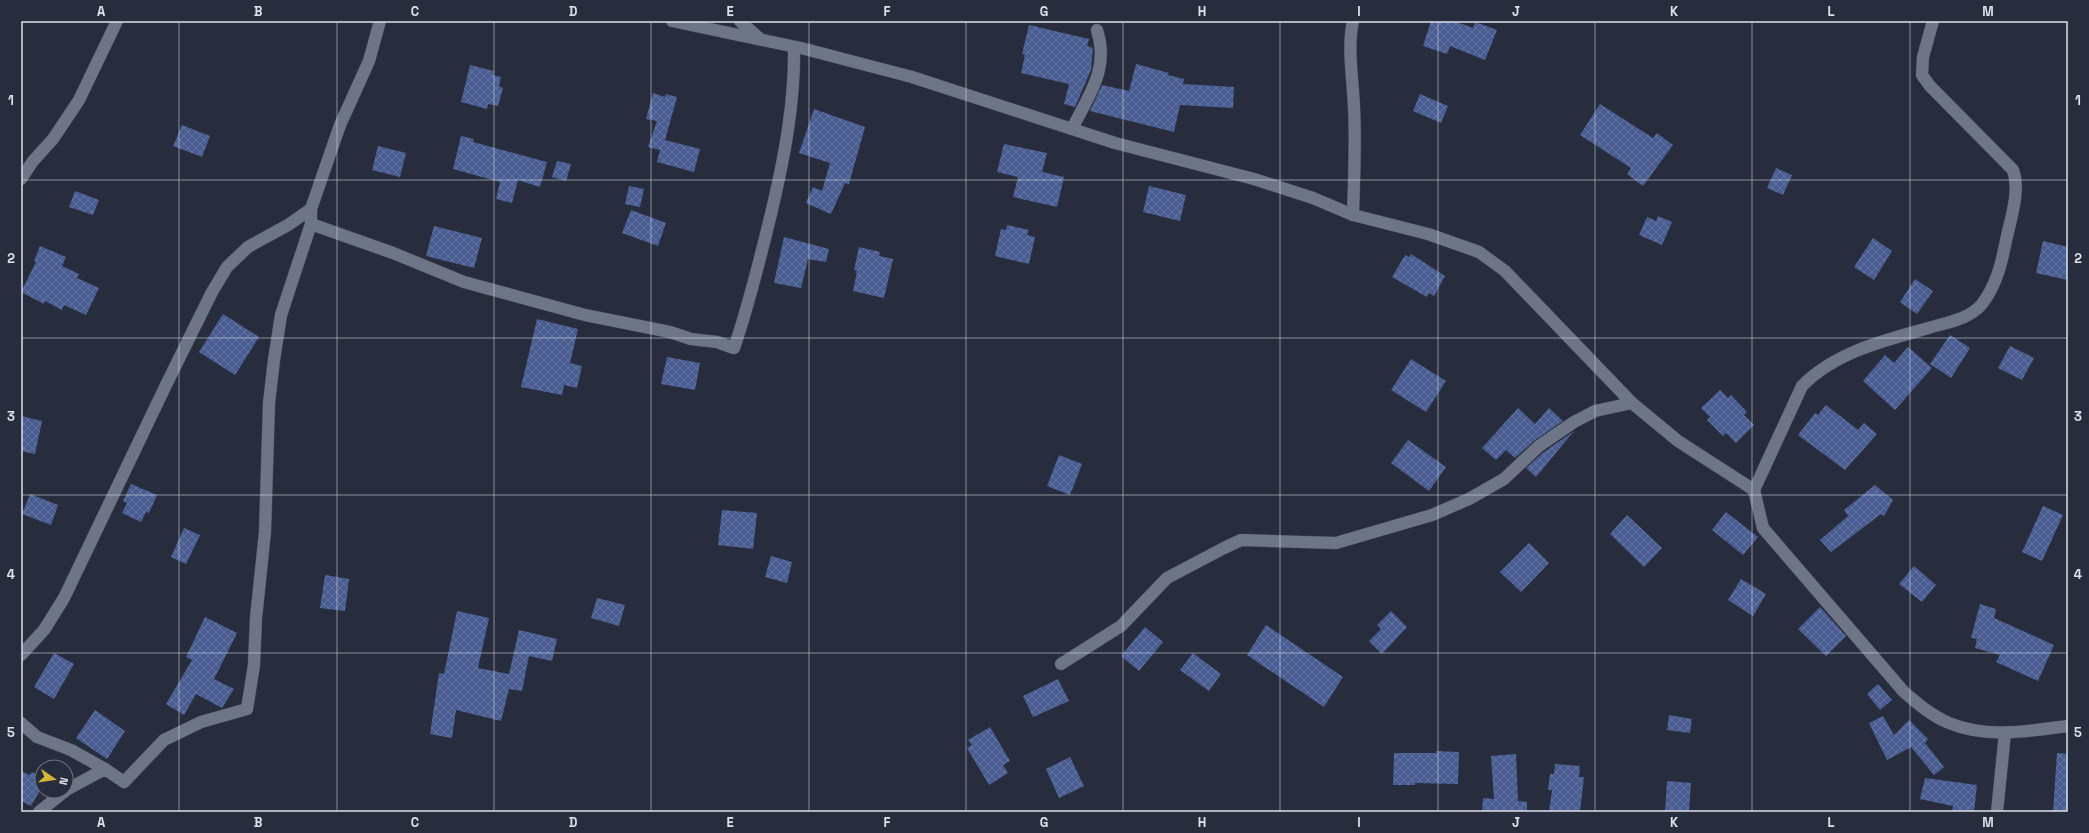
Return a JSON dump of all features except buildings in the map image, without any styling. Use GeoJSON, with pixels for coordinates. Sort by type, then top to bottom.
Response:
{"type":"FeatureCollection","features":[{"type":"Feature","properties":{"kind":"street"},"geometry":{"type":"LineString","coordinates":[[21,179],[33,161],[53,139],[78,100],[117,21]]}},
{"type":"Feature","properties":{"kind":"street"},"geometry":{"type":"LineString","coordinates":[[21,723],[37,737],[71,750],[105,769],[124,782],[164,740],[201,722],[248,709],[254,665],[256,618],[265,532],[269,402],[281,315],[311,224],[311,208],[340,125],[369,61],[380,21]]}},
{"type":"Feature","properties":{"kind":"street"},"geometry":{"type":"LineString","coordinates":[[672,21],[794,46],[912,77],[1115,143],[1254,180],[1313,198],[1353,215],[1428,234],[1479,252],[1505,271],[1632,403],[1678,441],[1754,490]]}},
{"type":"Feature","properties":{"kind":"street"},"geometry":{"type":"LineString","coordinates":[[740,21],[761,40]]}},
{"type":"Feature","properties":{"kind":"street"},"geometry":{"type":"LineString","coordinates":[[1353,21],[1350,33],[1356,146],[1353,215]]}},
{"type":"Feature","properties":{"kind":"street"},"geometry":{"type":"LineString","coordinates":[[1932,21],[1923,57],[1922,75],[1930,86],[2013,170],[2015,176],[2016,185],[2010,224],[1998,275],[1982,305],[1969,316],[1877,343],[1837,360],[1814,373],[1802,386],[1754,490],[1763,528],[1904,692],[1927,711],[1950,723],[1975,730],[2005,733],[2068,726]]}},
{"type":"Feature","properties":{"kind":"street"},"geometry":{"type":"LineString","coordinates":[[1072,129],[1098,75],[1102,62],[1101,41],[1097,30]]}},
{"type":"Feature","properties":{"kind":"street"},"geometry":{"type":"LineString","coordinates":[[311,224],[393,253],[464,282],[585,315],[670,332],[691,339],[717,342],[734,348],[744,320],[761,258],[784,157],[795,76],[794,46]]}},
{"type":"Feature","properties":{"kind":"street"},"geometry":{"type":"LineString","coordinates":[[21,655],[44,630],[64,598],[166,385],[212,292],[227,268],[248,247],[288,225],[311,208]]}},
{"type":"Feature","properties":{"kind":"street"},"geometry":{"type":"LineString","coordinates":[[1061,664],[1121,626],[1168,578],[1241,540],[1336,543],[1432,515],[1469,499],[1504,479],[1539,446],[1574,422],[1596,411],[1632,403]]}},
{"type":"Feature","properties":{"kind":"street"},"geometry":{"type":"LineString","coordinates":[[1997,812],[2005,733]]}},
{"type":"Feature","properties":{"kind":"street"},"geometry":{"type":"LineString","coordinates":[[74,785],[105,769]]}},
{"type":"Feature","properties":{"kind":"street"},"geometry":{"type":"LineString","coordinates":[[39,812],[54,799]]}}]}
